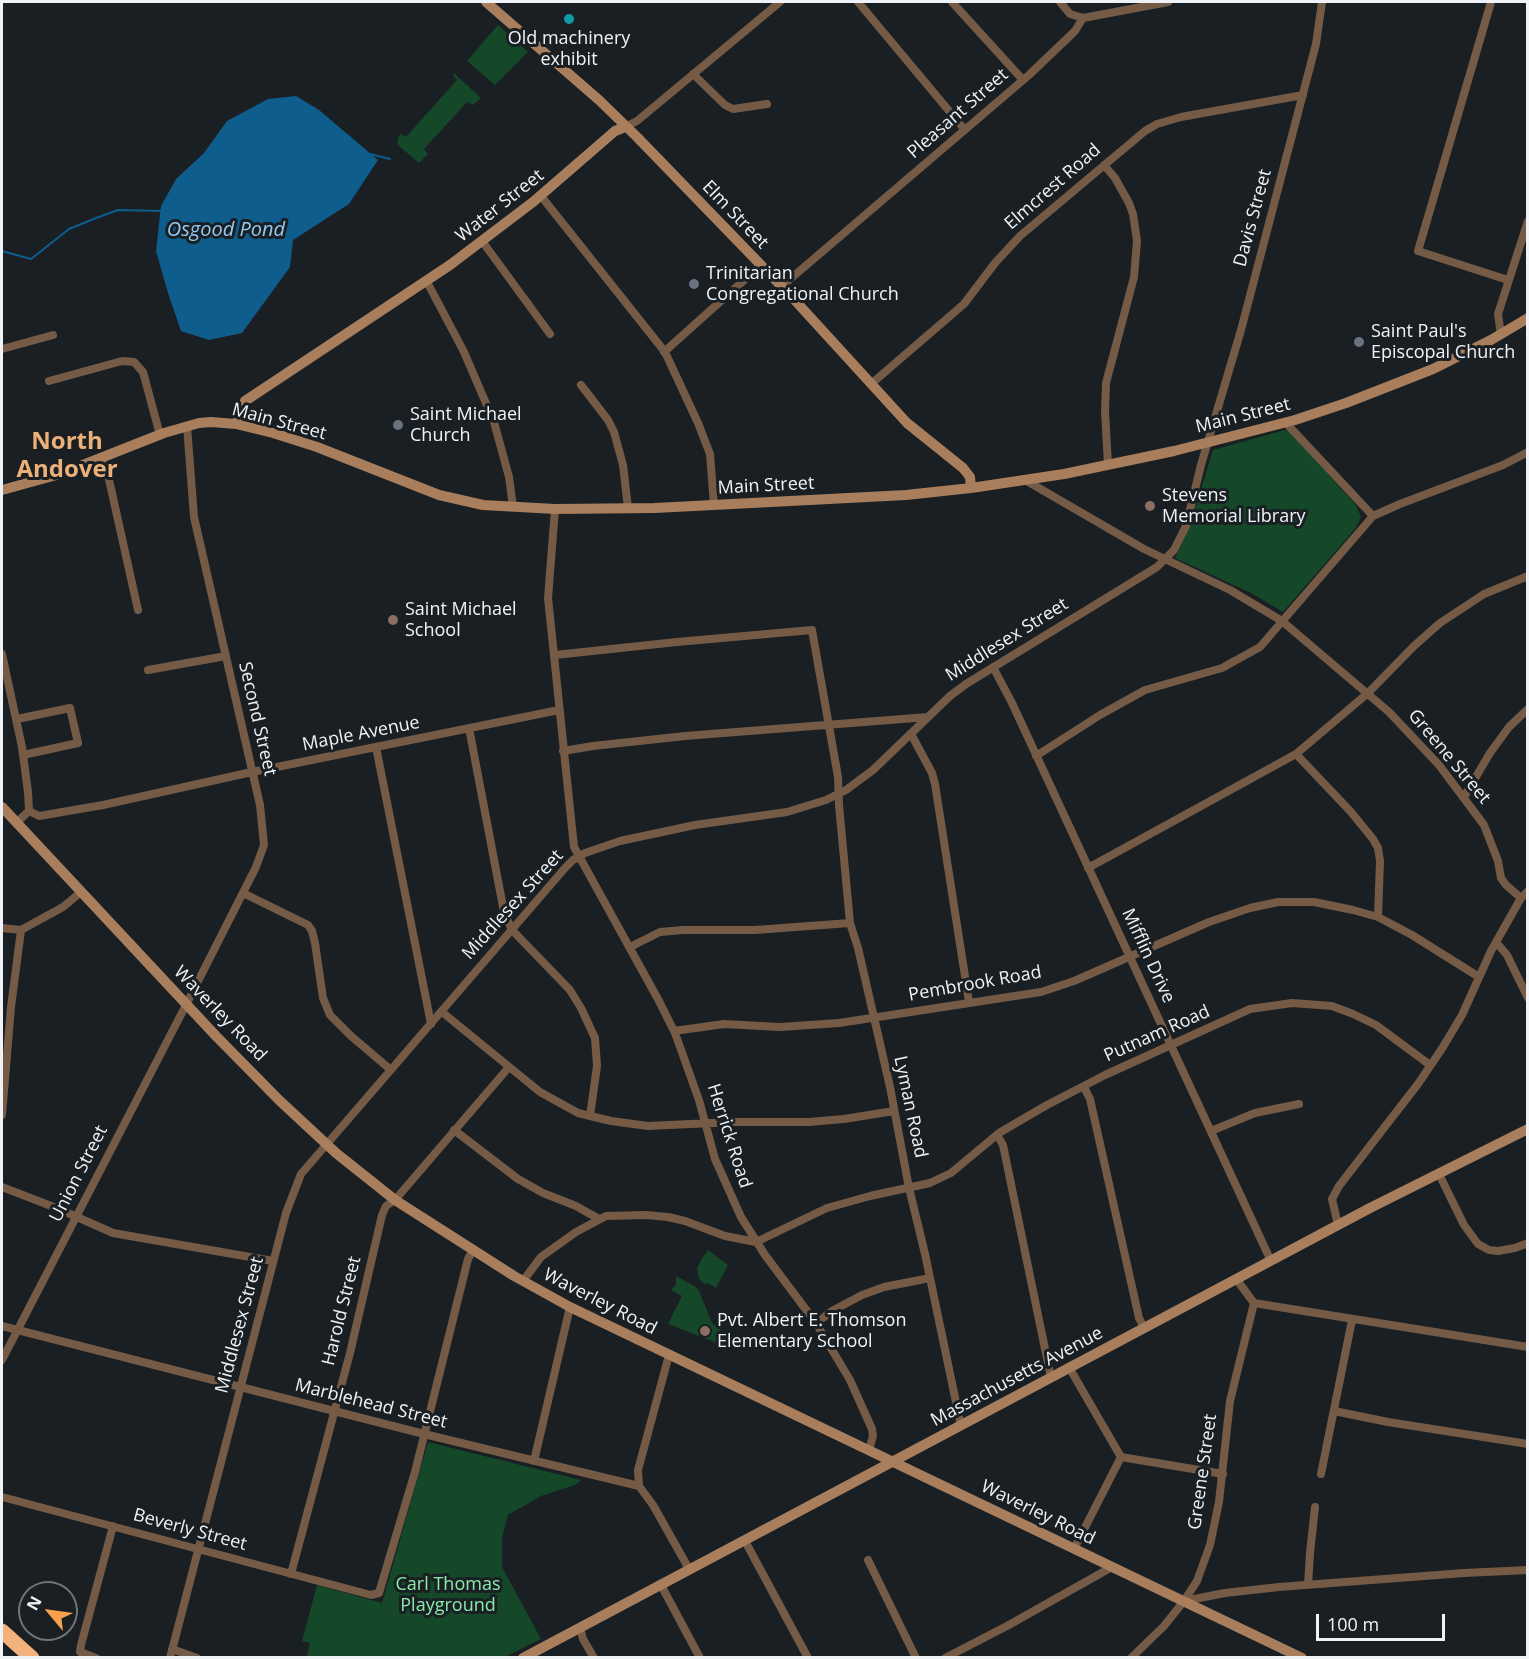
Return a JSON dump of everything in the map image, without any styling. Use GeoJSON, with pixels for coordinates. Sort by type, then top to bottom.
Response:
{"type":"FeatureCollection","features":[{"type":"Feature","properties":{"kind":"highway"},"geometry":{"type":"LineString","coordinates":[[2,1631],[32,1658]]}},
{"type":"Feature","properties":{"kind":"main road","name":"Elm Street"},"geometry":{"type":"LineString","coordinates":[[486,2],[598,100],[625,127],[782,286],[920,435],[963,468],[970,477],[971,488]]}},
{"type":"Feature","properties":{"kind":"main road","name":"Water Street"},"geometry":{"type":"LineString","coordinates":[[236,424],[245,401],[482,241],[541,196],[615,131],[625,127]]}},
{"type":"Feature","properties":{"kind":"main road","name":"Main Street"},"geometry":{"type":"LineString","coordinates":[[2,490],[48,478],[187,426],[210,422],[236,424],[317,447],[445,496],[483,505],[555,509],[628,508],[906,495],[971,488],[1108,465],[1286,423],[1346,403],[1433,369],[1501,335],[1527,318]]}},
{"type":"Feature","properties":{"kind":"main road","name":"Waverley Road"},"geometry":{"type":"LineString","coordinates":[[2,807],[244,1065],[327,1145],[395,1200],[473,1251],[570,1307],[1302,1658]]}},
{"type":"Feature","properties":{"kind":"main road","name":"Massachusetts Avenue"},"geometry":{"type":"LineString","coordinates":[[523,1658],[1338,1225],[1527,1129]]}},
{"type":"Feature","properties":{"kind":"street","name":"Water Street"},"geometry":{"type":"LineString","coordinates":[[625,127],[637,121],[780,2]]}},
{"type":"Feature","properties":{"kind":"street"},"geometry":{"type":"LineString","coordinates":[[858,2],[965,130]]}},
{"type":"Feature","properties":{"kind":"street"},"geometry":{"type":"LineString","coordinates":[[952,2],[1023,80]]}},
{"type":"Feature","properties":{"kind":"street"},"geometry":{"type":"LineString","coordinates":[[1060,2],[1070,14],[1083,18],[1168,2]]}},
{"type":"Feature","properties":{"kind":"street","name":"Davis Street"},"geometry":{"type":"LineString","coordinates":[[1209,442],[1303,95],[1316,44],[1322,2]]}},
{"type":"Feature","properties":{"kind":"street"},"geometry":{"type":"LineString","coordinates":[[1491,2],[1418,251],[1508,280]]}},
{"type":"Feature","properties":{"kind":"street","name":"Pleasant Street"},"geometry":{"type":"LineString","coordinates":[[782,286],[1023,80],[1075,32],[1083,18]]}},
{"type":"Feature","properties":{"kind":"street"},"geometry":{"type":"LineString","coordinates":[[693,74],[725,105],[733,109],[767,104]]}},
{"type":"Feature","properties":{"kind":"street","name":"Elmcrest Road"},"geometry":{"type":"LineString","coordinates":[[871,384],[964,304],[995,263],[1020,236],[1131,141],[1156,124],[1181,117],[1303,95]]}},
{"type":"Feature","properties":{"kind":"street"},"geometry":{"type":"LineString","coordinates":[[1104,165],[1129,203],[1137,241],[1134,276],[1106,383],[1108,465]]}},
{"type":"Feature","properties":{"kind":"street"},"geometry":{"type":"LineString","coordinates":[[541,196],[664,352],[698,423],[710,454],[714,505]]}},
{"type":"Feature","properties":{"kind":"street"},"geometry":{"type":"LineString","coordinates":[[1501,335],[1498,314],[1527,221]]}},
{"type":"Feature","properties":{"kind":"street"},"geometry":{"type":"LineString","coordinates":[[482,241],[550,334]]}},
{"type":"Feature","properties":{"kind":"street"},"geometry":{"type":"LineString","coordinates":[[664,352],[761,266]]}},
{"type":"Feature","properties":{"kind":"street"},"geometry":{"type":"LineString","coordinates":[[426,280],[464,352],[494,422],[509,477],[513,507]]}},
{"type":"Feature","properties":{"kind":"street"},"geometry":{"type":"LineString","coordinates":[[2,349],[53,336]]}},
{"type":"Feature","properties":{"kind":"street"},"geometry":{"type":"LineString","coordinates":[[50,381],[122,361],[134,362],[143,372],[160,435]]}},
{"type":"Feature","properties":{"kind":"street"},"geometry":{"type":"LineString","coordinates":[[581,385],[608,420],[614,432],[623,465],[628,508]]}},
{"type":"Feature","properties":{"kind":"street"},"geometry":{"type":"LineString","coordinates":[[1286,423],[1373,516]]}},
{"type":"Feature","properties":{"kind":"street","name":"Second Street"},"geometry":{"type":"LineString","coordinates":[[187,426],[194,517],[262,816],[264,845],[243,893],[187,1004]]}},
{"type":"Feature","properties":{"kind":"street","name":"Middlesex Street"},"geometry":{"type":"LineString","coordinates":[[171,1653],[273,1262],[293,1191],[303,1171],[565,868],[579,856],[636,837],[695,825],[787,812],[839,794],[868,774],[950,696],[1165,560],[1174,550],[1186,526],[1209,442]]}},
{"type":"Feature","properties":{"kind":"street"},"geometry":{"type":"LineString","coordinates":[[1036,756],[1100,715],[1145,690],[1235,663],[1260,647],[1373,516],[1503,465],[1527,452]]}},
{"type":"Feature","properties":{"kind":"street"},"geometry":{"type":"LineString","coordinates":[[101,459],[108,475],[138,610]]}},
{"type":"Feature","properties":{"kind":"street","name":"Greene Street"},"geometry":{"type":"LineString","coordinates":[[1025,480],[1165,560],[1230,590],[1282,621],[1368,693],[1425,750],[1484,825],[1494,850],[1501,878],[1506,885],[1524,894],[1496,942],[1462,1015],[1430,1065],[1339,1186],[1332,1199],[1338,1225]]}},
{"type":"Feature","properties":{"kind":"street","name":"Herrick Road"},"geometry":{"type":"LineString","coordinates":[[555,509],[548,595],[574,847],[674,1031],[693,1080],[723,1179],[756,1242],[816,1323],[850,1380],[872,1429],[873,1436],[869,1450]]}},
{"type":"Feature","properties":{"kind":"street"},"geometry":{"type":"LineString","coordinates":[[1088,868],[1296,754],[1368,693],[1440,623],[1484,594],[1527,576]]}},
{"type":"Feature","properties":{"kind":"street","name":"Lyman Road"},"geometry":{"type":"LineString","coordinates":[[555,656],[812,630],[838,777],[850,923],[874,1018],[961,1426]]}},
{"type":"Feature","properties":{"kind":"street"},"geometry":{"type":"LineString","coordinates":[[2,654],[17,719],[29,811],[16,823]]}},
{"type":"Feature","properties":{"kind":"street"},"geometry":{"type":"LineString","coordinates":[[148,670],[226,656]]}},
{"type":"Feature","properties":{"kind":"street","name":"Mifflin Drive"},"geometry":{"type":"LineString","coordinates":[[993,667],[1172,1046],[1270,1261]]}},
{"type":"Feature","properties":{"kind":"street"},"geometry":{"type":"LineString","coordinates":[[17,719],[70,708],[78,743],[23,755]]}},
{"type":"Feature","properties":{"kind":"street"},"geometry":{"type":"LineString","coordinates":[[1464,797],[1490,753],[1509,727],[1527,709]]}},
{"type":"Feature","properties":{"kind":"street","name":"Maple Avenue"},"geometry":{"type":"LineString","coordinates":[[29,811],[39,816],[68,812],[559,710]]}},
{"type":"Feature","properties":{"kind":"street"},"geometry":{"type":"LineString","coordinates":[[563,751],[686,736],[828,723],[929,717]]}},
{"type":"Feature","properties":{"kind":"street"},"geometry":{"type":"LineString","coordinates":[[469,728],[504,912],[512,930],[570,990],[595,1038],[597,1060],[590,1116]]}},
{"type":"Feature","properties":{"kind":"street"},"geometry":{"type":"LineString","coordinates":[[911,734],[932,772],[935,784],[969,1002]]}},
{"type":"Feature","properties":{"kind":"street"},"geometry":{"type":"LineString","coordinates":[[376,747],[431,1024]]}},
{"type":"Feature","properties":{"kind":"street"},"geometry":{"type":"LineString","coordinates":[[1296,754],[1352,812],[1378,848],[1380,861],[1378,917]]}},
{"type":"Feature","properties":{"kind":"street"},"geometry":{"type":"LineString","coordinates":[[2,928],[21,930],[63,907],[81,892]]}},
{"type":"Feature","properties":{"kind":"street"},"geometry":{"type":"LineString","coordinates":[[243,893],[308,926],[315,943],[323,998],[330,1015],[391,1070]]}},
{"type":"Feature","properties":{"kind":"street","name":"Pembrook Road"},"geometry":{"type":"LineString","coordinates":[[674,1031],[724,1024],[809,1026],[1041,992],[1074,981],[1209,922],[1250,908],[1278,902],[1314,902],[1378,917],[1412,935],[1479,977]]}},
{"type":"Feature","properties":{"kind":"street"},"geometry":{"type":"LineString","coordinates":[[630,947],[660,932],[755,930],[850,923]]}},
{"type":"Feature","properties":{"kind":"street"},"geometry":{"type":"LineString","coordinates":[[2,1115],[11,1007],[21,930]]}},
{"type":"Feature","properties":{"kind":"street"},"geometry":{"type":"LineString","coordinates":[[1496,942],[1507,955],[1527,998]]}},
{"type":"Feature","properties":{"kind":"street","name":"Putnam Road"},"geometry":{"type":"LineString","coordinates":[[756,1242],[827,1208],[930,1183],[951,1173],[998,1135],[1038,1110],[1105,1075],[1250,1009],[1307,1003],[1332,1006],[1376,1026],[1430,1065]]}},
{"type":"Feature","properties":{"kind":"street","name":"Union Street"},"geometry":{"type":"LineString","coordinates":[[2,1360],[187,1004]]}},
{"type":"Feature","properties":{"kind":"street"},"geometry":{"type":"LineString","coordinates":[[442,1012],[540,1092],[578,1113],[590,1116],[637,1125],[705,1124],[818,1121],[894,1111]]}},
{"type":"Feature","properties":{"kind":"street","name":"Harold Street"},"geometry":{"type":"LineString","coordinates":[[291,1574],[350,1353],[382,1215],[386,1206],[395,1200],[509,1067]]}},
{"type":"Feature","properties":{"kind":"street"},"geometry":{"type":"LineString","coordinates":[[1084,1087],[1090,1099],[1139,1318],[1144,1328]]}},
{"type":"Feature","properties":{"kind":"street"},"geometry":{"type":"LineString","coordinates":[[1211,1131],[1255,1113],[1299,1104]]}},
{"type":"Feature","properties":{"kind":"street"},"geometry":{"type":"LineString","coordinates":[[454,1130],[518,1179],[543,1193],[576,1206],[599,1220]]}},
{"type":"Feature","properties":{"kind":"street"},"geometry":{"type":"LineString","coordinates":[[998,1135],[1003,1145],[1051,1378]]}},
{"type":"Feature","properties":{"kind":"street"},"geometry":{"type":"LineString","coordinates":[[1439,1173],[1464,1225],[1478,1244],[1498,1251],[1527,1243]]}},
{"type":"Feature","properties":{"kind":"street"},"geometry":{"type":"LineString","coordinates":[[2,1187],[76,1216],[101,1229],[126,1237],[273,1262]]}},
{"type":"Feature","properties":{"kind":"street"},"geometry":{"type":"LineString","coordinates":[[523,1281],[541,1257],[576,1232],[606,1216],[668,1217],[725,1236],[756,1242]]}},
{"type":"Feature","properties":{"kind":"street"},"geometry":{"type":"LineString","coordinates":[[424,1434],[468,1259],[473,1251]]}},
{"type":"Feature","properties":{"kind":"street"},"geometry":{"type":"LineString","coordinates":[[816,1323],[872,1291],[930,1278]]}},
{"type":"Feature","properties":{"kind":"street"},"geometry":{"type":"LineString","coordinates":[[1237,1280],[1254,1303],[1527,1347]]}},
{"type":"Feature","properties":{"kind":"street","name":"Greene Street"},"geometry":{"type":"LineString","coordinates":[[1131,1658],[1162,1628],[1184,1601],[1197,1581],[1210,1545],[1218,1511],[1230,1401],[1254,1303]]}},
{"type":"Feature","properties":{"kind":"street"},"geometry":{"type":"LineString","coordinates":[[534,1461],[570,1307]]}},
{"type":"Feature","properties":{"kind":"street"},"geometry":{"type":"LineString","coordinates":[[1321,1474],[1352,1320]]}},
{"type":"Feature","properties":{"kind":"street","name":"Marblehead Street"},"geometry":{"type":"LineString","coordinates":[[2,1326],[424,1434],[639,1486]]}},
{"type":"Feature","properties":{"kind":"street"},"geometry":{"type":"LineString","coordinates":[[669,1355],[638,1470],[639,1486],[653,1505],[690,1569]]}},
{"type":"Feature","properties":{"kind":"street"},"geometry":{"type":"LineString","coordinates":[[1070,1369],[1121,1457]]}},
{"type":"Feature","properties":{"kind":"street"},"geometry":{"type":"LineString","coordinates":[[1334,1411],[1527,1444]]}},
{"type":"Feature","properties":{"kind":"street","name":"Beverly Street"},"geometry":{"type":"LineString","coordinates":[[2,1497],[370,1595],[379,1593],[383,1586],[424,1434]]}},
{"type":"Feature","properties":{"kind":"street"},"geometry":{"type":"LineString","coordinates":[[1121,1457],[1223,1474]]}},
{"type":"Feature","properties":{"kind":"street"},"geometry":{"type":"LineString","coordinates":[[1074,1549],[1121,1457]]}},
{"type":"Feature","properties":{"kind":"street"},"geometry":{"type":"LineString","coordinates":[[1308,1585],[1315,1507]]}},
{"type":"Feature","properties":{"kind":"street"},"geometry":{"type":"LineString","coordinates":[[96,1658],[80,1652],[112,1526]]}},
{"type":"Feature","properties":{"kind":"street"},"geometry":{"type":"LineString","coordinates":[[745,1541],[808,1658]]}},
{"type":"Feature","properties":{"kind":"street"},"geometry":{"type":"LineString","coordinates":[[868,1560],[916,1658]]}},
{"type":"Feature","properties":{"kind":"street"},"geometry":{"type":"LineString","coordinates":[[945,1658],[1017,1621],[1112,1567]]}},
{"type":"Feature","properties":{"kind":"street"},"geometry":{"type":"LineString","coordinates":[[1184,1601],[1225,1593],[1308,1585],[1527,1570]]}},
{"type":"Feature","properties":{"kind":"street"},"geometry":{"type":"LineString","coordinates":[[661,1585],[700,1658]]}},
{"type":"Feature","properties":{"kind":"street"},"geometry":{"type":"LineString","coordinates":[[580,1628],[583,1639],[594,1658]]}},
{"type":"Feature","properties":{"kind":"street"},"geometry":{"type":"LineString","coordinates":[[171,1653],[198,1658]]}},
{"type":"Feature","properties":{"kind":"green space"},"geometry":{"type":"Polygon","coordinates":[[[498,25],[528,52],[495,85],[467,61],[498,25]]]}},
{"type":"Feature","properties":{"kind":"green space"},"geometry":{"type":"Polygon","coordinates":[[[454,73],[481,98],[473,105],[467,102],[424,149],[428,154],[419,163],[399,146],[397,142],[399,136],[401,134],[406,137],[457,80],[454,73]]]}},
{"type":"Feature","properties":{"kind":"green space"},"geometry":{"type":"Polygon","coordinates":[[[1285,430],[1289,431],[1356,505],[1361,517],[1355,529],[1283,612],[1251,593],[1175,558],[1190,526],[1213,450],[1285,430]]]}},
{"type":"Feature","properties":{"kind":"green space"},"geometry":{"type":"Polygon","coordinates":[[[708,1250],[728,1265],[716,1288],[707,1283],[706,1285],[699,1279],[697,1268],[708,1250]]]}},
{"type":"Feature","properties":{"kind":"green space"},"geometry":{"type":"Polygon","coordinates":[[[676,1276],[699,1291],[712,1323],[723,1332],[717,1343],[668,1324],[682,1296],[671,1290],[676,1285],[676,1276]]]}},
{"type":"Feature","properties":{"kind":"green space","name":"Carl Thomas Playground"},"geometry":{"type":"Polygon","coordinates":[[[428,1442],[581,1480],[575,1485],[541,1496],[508,1515],[502,1538],[502,1567],[541,1639],[505,1657],[307,1657],[310,1643],[302,1641],[317,1585],[382,1603],[428,1442]]]}},
{"type":"Feature","properties":{"kind":"water","name":"Osgood Pond"},"geometry":{"type":"Polygon","coordinates":[[[296,96],[319,110],[378,160],[349,204],[293,240],[290,267],[242,333],[209,340],[181,331],[156,251],[161,206],[176,179],[204,153],[227,121],[268,99],[296,96]]]}},
{"type":"Feature","properties":{"kind":"waterway"},"geometry":{"type":"LineString","coordinates":[[370,154],[390,159]]}},
{"type":"Feature","properties":{"kind":"waterway"},"geometry":{"type":"LineString","coordinates":[[2,251],[31,259],[69,229],[96,218],[118,210],[161,211]]}},
{"type":"Feature","properties":{"kind":"place","name":"Old machinery exhibit"},"geometry":{"type":"Point","coordinates":[569,19]}},
{"type":"Feature","properties":{"kind":"place","name":"Trinitarian Congregational Church"},"geometry":{"type":"Point","coordinates":[694,284]}},
{"type":"Feature","properties":{"kind":"place","name":"Saint Paul's Episcopal Church"},"geometry":{"type":"Point","coordinates":[1359,342]}},
{"type":"Feature","properties":{"kind":"place","name":"Saint Michael Church"},"geometry":{"type":"Point","coordinates":[398,425]}},
{"type":"Feature","properties":{"kind":"place","name":"Stevens Memorial Library"},"geometry":{"type":"Point","coordinates":[1150,506]}},
{"type":"Feature","properties":{"kind":"place","name":"Saint Michael School"},"geometry":{"type":"Point","coordinates":[393,620]}},
{"type":"Feature","properties":{"kind":"place","name":"Pvt. Albert E. Thomson Elementary School"},"geometry":{"type":"Point","coordinates":[705,1331]}},
{"type":"Feature","properties":{"kind":"district","name":"North Andover"},"geometry":{"type":"Point","coordinates":[67,456]}}]}
